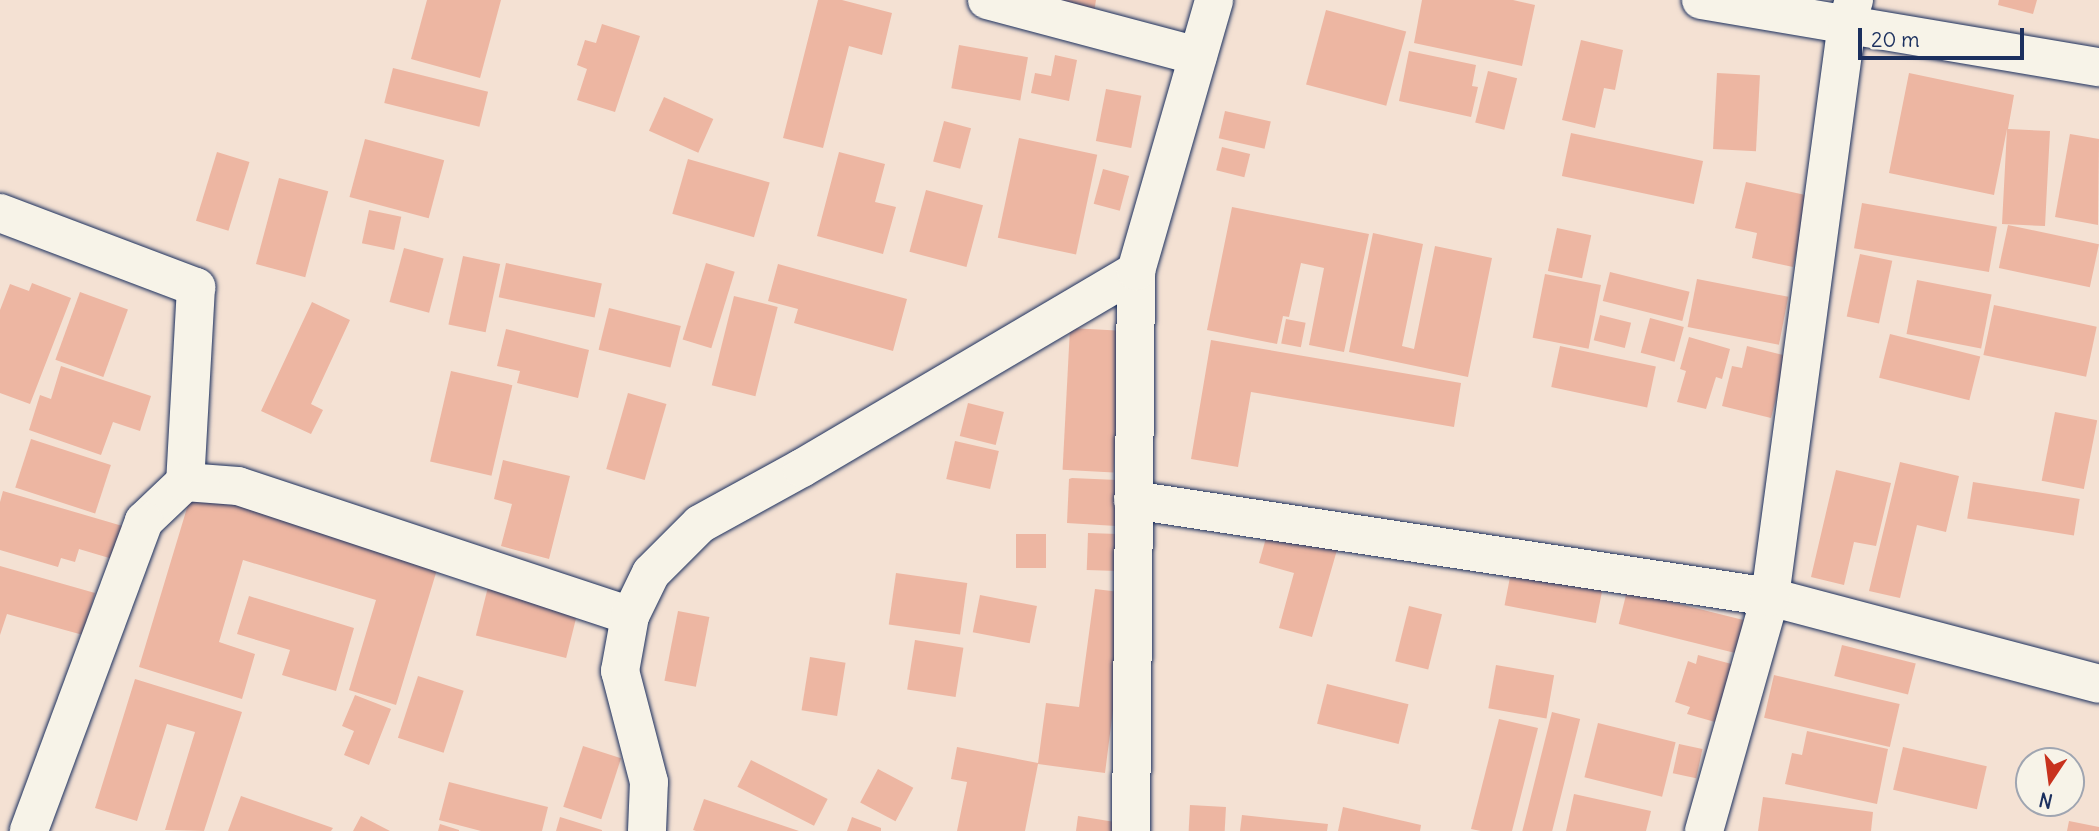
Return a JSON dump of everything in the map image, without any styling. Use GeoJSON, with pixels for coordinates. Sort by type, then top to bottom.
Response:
{"type":"FeatureCollection","features":[{"type":"Feature","properties":{"kind":"street"},"geometry":{"type":"LineString","coordinates":[[987,0],[1198,56]]}},
{"type":"Feature","properties":{"kind":"street"},"geometry":{"type":"LineString","coordinates":[[1131,831],[1136,271],[1214,0]]}},
{"type":"Feature","properties":{"kind":"street"},"geometry":{"type":"LineString","coordinates":[[1701,0],[1850,11],[2099,67]]}},
{"type":"Feature","properties":{"kind":"street"},"geometry":{"type":"LineString","coordinates":[[1704,831],[1770,597],[1850,11]]}},
{"type":"Feature","properties":{"kind":"street"},"geometry":{"type":"LineString","coordinates":[[0,213],[196,287],[185,482],[144,521],[29,831]]}},
{"type":"Feature","properties":{"kind":"street"},"geometry":{"type":"LineString","coordinates":[[647,831],[649,782],[620,671],[630,615],[651,573],[700,524],[802,468],[1136,271]]}},
{"type":"Feature","properties":{"kind":"street"},"geometry":{"type":"LineString","coordinates":[[185,482],[238,486],[630,615]]}},
{"type":"Feature","properties":{"kind":"street"},"geometry":{"type":"LineString","coordinates":[[1133,500],[1770,597],[2099,684]]}},
{"type":"Feature","properties":{"kind":"building"},"geometry":{"type":"Polygon","coordinates":[[[427,0],[501,0],[480,78],[411,59],[427,0]]]}},
{"type":"Feature","properties":{"kind":"building"},"geometry":{"type":"Polygon","coordinates":[[[818,0],[842,0],[892,13],[882,55],[849,46],[823,148],[783,138],[818,0]]]}},
{"type":"Feature","properties":{"kind":"building"},"geometry":{"type":"Polygon","coordinates":[[[1032,0],[1096,0],[1093,19],[1032,0]]]}},
{"type":"Feature","properties":{"kind":"building"},"geometry":{"type":"Polygon","coordinates":[[[1422,0],[1513,0],[1535,5],[1522,66],[1414,43],[1422,0]]]}},
{"type":"Feature","properties":{"kind":"building"},"geometry":{"type":"Polygon","coordinates":[[[1999,0],[2037,0],[2033,14],[1998,5],[1999,0]]]}},
{"type":"Feature","properties":{"kind":"building"},"geometry":{"type":"Polygon","coordinates":[[[1326,10],[1406,31],[1386,106],[1306,84],[1326,10]]]}},
{"type":"Feature","properties":{"kind":"building"},"geometry":{"type":"Polygon","coordinates":[[[602,24],[640,36],[615,112],[577,100],[587,69],[577,65],[585,40],[596,43],[602,24]]]}},
{"type":"Feature","properties":{"kind":"building"},"geometry":{"type":"Polygon","coordinates":[[[1581,40],[1623,50],[1615,90],[1604,88],[1595,128],[1562,120],[1581,40]]]}},
{"type":"Feature","properties":{"kind":"building"},"geometry":{"type":"Polygon","coordinates":[[[959,45],[1028,57],[1020,100],[951,88],[959,45]]]}},
{"type":"Feature","properties":{"kind":"building"},"geometry":{"type":"Polygon","coordinates":[[[1409,51],[1476,65],[1472,86],[1478,87],[1471,117],[1399,101],[1409,51]]]}},
{"type":"Feature","properties":{"kind":"building"},"geometry":{"type":"Polygon","coordinates":[[[1055,55],[1077,60],[1069,101],[1031,93],[1035,73],[1051,76],[1055,55]]]}},
{"type":"Feature","properties":{"kind":"building"},"geometry":{"type":"Polygon","coordinates":[[[393,68],[488,92],[479,127],[384,103],[393,68]]]}},
{"type":"Feature","properties":{"kind":"building"},"geometry":{"type":"Polygon","coordinates":[[[1488,71],[1517,78],[1504,130],[1475,122],[1488,71]]]}},
{"type":"Feature","properties":{"kind":"building"},"geometry":{"type":"Polygon","coordinates":[[[1717,73],[1760,75],[1756,151],[1713,149],[1717,73]]]}},
{"type":"Feature","properties":{"kind":"building"},"geometry":{"type":"Polygon","coordinates":[[[1909,73],[2014,95],[2008,129],[2050,131],[2045,226],[2002,224],[2007,129],[1994,195],[1889,173],[1909,73]]]}},
{"type":"Feature","properties":{"kind":"building"},"geometry":{"type":"Polygon","coordinates":[[[1106,89],[1141,96],[1131,148],[1096,141],[1106,89]]]}},
{"type":"Feature","properties":{"kind":"building"},"geometry":{"type":"Polygon","coordinates":[[[664,97],[713,119],[698,153],[649,131],[664,97]]]}},
{"type":"Feature","properties":{"kind":"building"},"geometry":{"type":"Polygon","coordinates":[[[1225,111],[1271,122],[1264,149],[1219,138],[1225,111]]]}},
{"type":"Feature","properties":{"kind":"building"},"geometry":{"type":"Polygon","coordinates":[[[944,121],[971,128],[960,169],[933,162],[944,121]]]}},
{"type":"Feature","properties":{"kind":"building"},"geometry":{"type":"Polygon","coordinates":[[[1571,133],[1703,161],[1694,204],[1562,176],[1571,133]]]}},
{"type":"Feature","properties":{"kind":"building"},"geometry":{"type":"Polygon","coordinates":[[[2070,134],[2099,139],[2098,225],[2055,217],[2070,134]]]}},
{"type":"Feature","properties":{"kind":"building"},"geometry":{"type":"Polygon","coordinates":[[[1019,138],[1097,155],[1076,254],[998,238],[1019,138]]]}},
{"type":"Feature","properties":{"kind":"building"},"geometry":{"type":"Polygon","coordinates":[[[365,139],[444,160],[429,218],[349,197],[365,139]]]}},
{"type":"Feature","properties":{"kind":"building"},"geometry":{"type":"Polygon","coordinates":[[[1222,147],[1250,154],[1244,177],[1216,170],[1222,147]]]}},
{"type":"Feature","properties":{"kind":"building"},"geometry":{"type":"Polygon","coordinates":[[[217,152],[250,162],[228,231],[196,221],[217,152]]]}},
{"type":"Feature","properties":{"kind":"building"},"geometry":{"type":"Polygon","coordinates":[[[839,152],[885,164],[875,202],[896,207],[883,254],[817,236],[839,152]]]}},
{"type":"Feature","properties":{"kind":"building"},"geometry":{"type":"Polygon","coordinates":[[[688,159],[770,182],[754,237],[672,214],[688,159]]]}},
{"type":"Feature","properties":{"kind":"building"},"geometry":{"type":"Polygon","coordinates":[[[1103,169],[1129,176],[1120,211],[1094,204],[1103,169]]]}},
{"type":"Feature","properties":{"kind":"building"},"geometry":{"type":"Polygon","coordinates":[[[279,178],[328,191],[305,277],[256,264],[279,178]]]}},
{"type":"Feature","properties":{"kind":"building"},"geometry":{"type":"Polygon","coordinates":[[[1746,182],[1810,196],[1793,267],[1752,258],[1757,233],[1735,228],[1746,182]]]}},
{"type":"Feature","properties":{"kind":"building"},"geometry":{"type":"Polygon","coordinates":[[[926,190],[983,205],[966,267],[909,252],[926,190]]]}},
{"type":"Feature","properties":{"kind":"building"},"geometry":{"type":"Polygon","coordinates":[[[1862,203],[1997,227],[1989,272],[1854,248],[1862,203]]]}},
{"type":"Feature","properties":{"kind":"building"},"geometry":{"type":"Polygon","coordinates":[[[1232,207],[1369,234],[1344,352],[1309,345],[1324,268],[1301,263],[1289,317],[1283,316],[1277,344],[1207,330],[1232,207]]]}},
{"type":"Feature","properties":{"kind":"building"},"geometry":{"type":"Polygon","coordinates":[[[369,210],[401,217],[394,250],[362,243],[369,210]]]}},
{"type":"Feature","properties":{"kind":"building"},"geometry":{"type":"Polygon","coordinates":[[[2008,225],[2099,244],[2090,287],[1999,268],[2008,225]]]}},
{"type":"Feature","properties":{"kind":"building"},"geometry":{"type":"Polygon","coordinates":[[[1557,228],[1591,235],[1582,278],[1548,271],[1557,228]]]}},
{"type":"Feature","properties":{"kind":"building"},"geometry":{"type":"Polygon","coordinates":[[[1373,233],[1423,244],[1402,346],[1414,349],[1435,246],[1492,258],[1468,377],[1349,352],[1373,233]]]}},
{"type":"Feature","properties":{"kind":"building"},"geometry":{"type":"Polygon","coordinates":[[[404,248],[444,259],[429,313],[390,302],[404,248]]]}},
{"type":"Feature","properties":{"kind":"building"},"geometry":{"type":"Polygon","coordinates":[[[1860,254],[1892,261],[1879,323],[1847,317],[1860,254]]]}},
{"type":"Feature","properties":{"kind":"building"},"geometry":{"type":"Polygon","coordinates":[[[463,256],[500,264],[486,332],[448,324],[463,256]]]}},
{"type":"Feature","properties":{"kind":"building"},"geometry":{"type":"Polygon","coordinates":[[[506,263],[602,283],[595,318],[499,297],[506,263]]]}},
{"type":"Feature","properties":{"kind":"building"},"geometry":{"type":"Polygon","coordinates":[[[706,263],[735,272],[711,348],[683,340],[706,263]]]}},
{"type":"Feature","properties":{"kind":"building"},"geometry":{"type":"Polygon","coordinates":[[[778,264],[907,299],[893,351],[794,323],[798,309],[768,301],[778,264]]]}},
{"type":"Feature","properties":{"kind":"building"},"geometry":{"type":"Polygon","coordinates":[[[1610,272],[1690,292],[1682,321],[1603,301],[1610,272]]]}},
{"type":"Feature","properties":{"kind":"building"},"geometry":{"type":"Polygon","coordinates":[[[1545,274],[1601,285],[1589,349],[1533,338],[1545,274]]]}},
{"type":"Feature","properties":{"kind":"building"},"geometry":{"type":"Polygon","coordinates":[[[1697,279],[1788,297],[1779,345],[1688,327],[1697,279]]]}},
{"type":"Feature","properties":{"kind":"building"},"geometry":{"type":"Polygon","coordinates":[[[1917,280],[1992,295],[1981,348],[1907,334],[1917,280]]]}},
{"type":"Feature","properties":{"kind":"building"},"geometry":{"type":"Polygon","coordinates":[[[32,283],[71,298],[30,404],[0,393],[0,310],[10,284],[29,291],[32,283]]]}},
{"type":"Feature","properties":{"kind":"building"},"geometry":{"type":"Polygon","coordinates":[[[80,292],[128,309],[103,377],[55,360],[80,292]]]}},
{"type":"Feature","properties":{"kind":"building"},"geometry":{"type":"Polygon","coordinates":[[[734,296],[778,307],[755,396],[712,385],[734,296]]]}},
{"type":"Feature","properties":{"kind":"building"},"geometry":{"type":"Polygon","coordinates":[[[312,302],[350,320],[311,404],[323,410],[311,434],[261,411],[312,302]]]}},
{"type":"Feature","properties":{"kind":"building"},"geometry":{"type":"Polygon","coordinates":[[[1994,305],[2097,327],[2086,377],[1983,355],[1994,305]]]}},
{"type":"Feature","properties":{"kind":"building"},"geometry":{"type":"Polygon","coordinates":[[[609,308],[681,326],[670,368],[599,350],[609,308]]]}},
{"type":"Feature","properties":{"kind":"building"},"geometry":{"type":"Polygon","coordinates":[[[1600,315],[1631,323],[1625,348],[1594,340],[1600,315]]]}},
{"type":"Feature","properties":{"kind":"building"},"geometry":{"type":"Polygon","coordinates":[[[1650,318],[1684,327],[1674,362],[1641,353],[1650,318]]]}},
{"type":"Feature","properties":{"kind":"building"},"geometry":{"type":"Polygon","coordinates":[[[1286,319],[1306,323],[1301,347],[1281,344],[1286,319]]]}},
{"type":"Feature","properties":{"kind":"building"},"geometry":{"type":"Polygon","coordinates":[[[1070,328],[1121,331],[1113,472],[1063,470],[1070,328]]]}},
{"type":"Feature","properties":{"kind":"building"},"geometry":{"type":"Polygon","coordinates":[[[506,329],[589,350],[578,398],[517,383],[520,371],[497,366],[506,329]]]}},
{"type":"Feature","properties":{"kind":"building"},"geometry":{"type":"Polygon","coordinates":[[[1890,334],[1980,356],[1969,400],[1879,378],[1890,334]]]}},
{"type":"Feature","properties":{"kind":"building"},"geometry":{"type":"Polygon","coordinates":[[[1689,337],[1730,349],[1722,379],[1716,377],[1706,409],[1677,402],[1686,371],[1680,369],[1689,337]]]}},
{"type":"Feature","properties":{"kind":"building"},"geometry":{"type":"Polygon","coordinates":[[[1211,340],[1461,383],[1454,427],[1251,392],[1238,467],[1191,459],[1211,340]]]}},
{"type":"Feature","properties":{"kind":"building"},"geometry":{"type":"Polygon","coordinates":[[[1560,346],[1656,366],[1647,407],[1551,387],[1560,346]]]}},
{"type":"Feature","properties":{"kind":"building"},"geometry":{"type":"Polygon","coordinates":[[[1747,346],[1787,356],[1771,418],[1722,406],[1732,366],[1742,368],[1747,346]]]}},
{"type":"Feature","properties":{"kind":"building"},"geometry":{"type":"Polygon","coordinates":[[[61,366],[151,396],[140,431],[113,422],[101,455],[29,430],[40,395],[51,399],[61,366]]]}},
{"type":"Feature","properties":{"kind":"building"},"geometry":{"type":"Polygon","coordinates":[[[451,371],[512,385],[491,476],[430,462],[451,371]]]}},
{"type":"Feature","properties":{"kind":"building"},"geometry":{"type":"Polygon","coordinates":[[[628,393],[666,404],[645,480],[606,469],[628,393]]]}},
{"type":"Feature","properties":{"kind":"building"},"geometry":{"type":"Polygon","coordinates":[[[968,403],[1004,412],[996,445],[960,436],[968,403]]]}},
{"type":"Feature","properties":{"kind":"building"},"geometry":{"type":"Polygon","coordinates":[[[2055,412],[2097,420],[2084,489],[2042,481],[2055,412]]]}},
{"type":"Feature","properties":{"kind":"building"},"geometry":{"type":"Polygon","coordinates":[[[31,439],[111,465],[95,513],[15,488],[31,439]]]}},
{"type":"Feature","properties":{"kind":"building"},"geometry":{"type":"Polygon","coordinates":[[[955,441],[999,451],[990,489],[946,479],[955,441]]]}},
{"type":"Feature","properties":{"kind":"building"},"geometry":{"type":"Polygon","coordinates":[[[503,460],[570,476],[549,559],[501,546],[512,504],[494,499],[503,460]]]}},
{"type":"Feature","properties":{"kind":"building"},"geometry":{"type":"Polygon","coordinates":[[[1900,462],[1959,476],[1946,532],[1917,525],[1900,598],[1869,591],[1900,462]]]}},
{"type":"Feature","properties":{"kind":"building"},"geometry":{"type":"Polygon","coordinates":[[[1836,470],[1891,483],[1876,546],[1854,542],[1844,585],[1811,577],[1836,470]]]}},
{"type":"Feature","properties":{"kind":"building"},"geometry":{"type":"Polygon","coordinates":[[[1069,479],[1117,480],[1116,526],[1067,523],[1069,479]]]}},
{"type":"Feature","properties":{"kind":"building"},"geometry":{"type":"Polygon","coordinates":[[[1973,482],[2080,499],[2074,535],[1967,519],[1973,482]]]}},
{"type":"Feature","properties":{"kind":"building"},"geometry":{"type":"Polygon","coordinates":[[[193,488],[439,563],[396,705],[349,690],[376,600],[243,560],[219,642],[255,654],[242,699],[139,667],[193,488]]]}},
{"type":"Feature","properties":{"kind":"building"},"geometry":{"type":"Polygon","coordinates":[[[3,491],[126,527],[116,560],[79,549],[75,562],[61,558],[58,567],[0,550],[0,502],[3,491]]]}},
{"type":"Feature","properties":{"kind":"building"},"geometry":{"type":"Polygon","coordinates":[[[1268,531],[1337,550],[1312,637],[1279,628],[1294,573],[1259,563],[1268,531]]]}},
{"type":"Feature","properties":{"kind":"building"},"geometry":{"type":"Polygon","coordinates":[[[1088,533],[1118,534],[1117,571],[1087,570],[1088,533]]]}},
{"type":"Feature","properties":{"kind":"building"},"geometry":{"type":"Polygon","coordinates":[[[1016,534],[1046,534],[1046,568],[1016,568],[1016,534]]]}},
{"type":"Feature","properties":{"kind":"building"},"geometry":{"type":"Polygon","coordinates":[[[0,566],[95,593],[83,635],[7,614],[0,635],[0,566]]]}},
{"type":"Feature","properties":{"kind":"building"},"geometry":{"type":"Polygon","coordinates":[[[1512,567],[1603,585],[1596,623],[1505,605],[1512,567]]]}},
{"type":"Feature","properties":{"kind":"building"},"geometry":{"type":"Polygon","coordinates":[[[896,573],[967,583],[960,635],[889,624],[896,573]]]}},
{"type":"Feature","properties":{"kind":"building"},"geometry":{"type":"Polygon","coordinates":[[[488,587],[578,609],[566,658],[476,636],[488,587]]]}},
{"type":"Feature","properties":{"kind":"building"},"geometry":{"type":"Polygon","coordinates":[[[1095,589],[1128,593],[1105,773],[1038,764],[1025,831],[957,831],[967,782],[951,779],[957,747],[1038,763],[1046,703],[1079,707],[1095,589]]]}},
{"type":"Feature","properties":{"kind":"building"},"geometry":{"type":"Polygon","coordinates":[[[1627,591],[1744,620],[1736,653],[1619,624],[1627,591]]]}},
{"type":"Feature","properties":{"kind":"building"},"geometry":{"type":"Polygon","coordinates":[[[980,595],[1037,606],[1030,643],[973,632],[980,595]]]}},
{"type":"Feature","properties":{"kind":"building"},"geometry":{"type":"Polygon","coordinates":[[[249,596],[354,628],[336,691],[282,675],[290,650],[237,634],[249,596]]]}},
{"type":"Feature","properties":{"kind":"building"},"geometry":{"type":"Polygon","coordinates":[[[1409,606],[1442,614],[1428,670],[1395,661],[1409,606]]]}},
{"type":"Feature","properties":{"kind":"building"},"geometry":{"type":"Polygon","coordinates":[[[678,611],[709,617],[696,687],[664,681],[678,611]]]}},
{"type":"Feature","properties":{"kind":"building"},"geometry":{"type":"Polygon","coordinates":[[[915,640],[963,648],[956,697],[907,689],[915,640]]]}},
{"type":"Feature","properties":{"kind":"building"},"geometry":{"type":"Polygon","coordinates":[[[1842,645],[1916,663],[1908,694],[1834,676],[1842,645]]]}},
{"type":"Feature","properties":{"kind":"building"},"geometry":{"type":"Polygon","coordinates":[[[1698,655],[1739,666],[1722,724],[1687,714],[1690,707],[1675,702],[1688,661],[1696,664],[1698,655]]]}},
{"type":"Feature","properties":{"kind":"building"},"geometry":{"type":"Polygon","coordinates":[[[810,657],[846,663],[837,716],[802,710],[810,657]]]}},
{"type":"Feature","properties":{"kind":"building"},"geometry":{"type":"Polygon","coordinates":[[[1496,665],[1554,675],[1546,719],[1488,708],[1496,665]]]}},
{"type":"Feature","properties":{"kind":"building"},"geometry":{"type":"Polygon","coordinates":[[[1774,675],[1900,704],[1890,747],[1764,718],[1774,675]]]}},
{"type":"Feature","properties":{"kind":"building"},"geometry":{"type":"Polygon","coordinates":[[[418,676],[464,691],[444,753],[398,738],[418,676]]]}},
{"type":"Feature","properties":{"kind":"building"},"geometry":{"type":"Polygon","coordinates":[[[135,679],[242,712],[204,831],[165,830],[195,732],[167,724],[137,821],[95,808],[135,679]]]}},
{"type":"Feature","properties":{"kind":"building"},"geometry":{"type":"Polygon","coordinates":[[[1327,684],[1409,704],[1399,744],[1317,724],[1327,684]]]}},
{"type":"Feature","properties":{"kind":"building"},"geometry":{"type":"Polygon","coordinates":[[[355,695],[391,709],[369,765],[344,755],[354,731],[342,726],[355,695]]]}},
{"type":"Feature","properties":{"kind":"building"},"geometry":{"type":"Polygon","coordinates":[[[1552,712],[1580,719],[1552,831],[1522,831],[1552,712]]]}},
{"type":"Feature","properties":{"kind":"building"},"geometry":{"type":"Polygon","coordinates":[[[1499,719],[1538,728],[1512,831],[1471,829],[1499,719]]]}},
{"type":"Feature","properties":{"kind":"building"},"geometry":{"type":"Polygon","coordinates":[[[1598,723],[1676,742],[1662,797],[1584,777],[1598,723]]]}},
{"type":"Feature","properties":{"kind":"building"},"geometry":{"type":"Polygon","coordinates":[[[1807,731],[1888,749],[1877,804],[1785,784],[1792,753],[1802,755],[1807,731]]]}},
{"type":"Feature","properties":{"kind":"building"},"geometry":{"type":"Polygon","coordinates":[[[1679,744],[1702,749],[1696,778],[1673,773],[1679,744]]]}},
{"type":"Feature","properties":{"kind":"building"},"geometry":{"type":"Polygon","coordinates":[[[583,746],[621,758],[601,819],[563,807],[583,746]]]}},
{"type":"Feature","properties":{"kind":"building"},"geometry":{"type":"Polygon","coordinates":[[[1903,747],[1987,766],[1977,809],[1893,790],[1903,747]]]}},
{"type":"Feature","properties":{"kind":"building"},"geometry":{"type":"Polygon","coordinates":[[[751,760],[828,799],[814,826],[737,787],[751,760]]]}},
{"type":"Feature","properties":{"kind":"building"},"geometry":{"type":"Polygon","coordinates":[[[878,769],[913,788],[895,821],[860,803],[878,769]]]}},
{"type":"Feature","properties":{"kind":"building"},"geometry":{"type":"Polygon","coordinates":[[[449,782],[548,807],[542,831],[481,831],[439,820],[449,782]]]}},
{"type":"Feature","properties":{"kind":"building"},"geometry":{"type":"Polygon","coordinates":[[[1574,794],[1651,811],[1646,831],[1566,831],[1574,794]]]}},
{"type":"Feature","properties":{"kind":"building"},"geometry":{"type":"Polygon","coordinates":[[[241,796],[333,828],[331,831],[228,831],[241,796]]]}},
{"type":"Feature","properties":{"kind":"building"},"geometry":{"type":"Polygon","coordinates":[[[1763,797],[1873,812],[1871,831],[1758,831],[1763,797]]]}},
{"type":"Feature","properties":{"kind":"building"},"geometry":{"type":"Polygon","coordinates":[[[704,799],[799,831],[693,830],[704,799]]]}},
{"type":"Feature","properties":{"kind":"building"},"geometry":{"type":"Polygon","coordinates":[[[1190,805],[1226,807],[1225,831],[1189,831],[1190,805]]]}},
{"type":"Feature","properties":{"kind":"building"},"geometry":{"type":"Polygon","coordinates":[[[1343,807],[1421,825],[1420,831],[1338,831],[1343,807]]]}},
{"type":"Feature","properties":{"kind":"building"},"geometry":{"type":"Polygon","coordinates":[[[1242,815],[1328,824],[1327,831],[1240,831],[1242,815]]]}},
{"type":"Feature","properties":{"kind":"building"},"geometry":{"type":"Polygon","coordinates":[[[361,816],[390,831],[353,831],[361,816]]]}},
{"type":"Feature","properties":{"kind":"building"},"geometry":{"type":"Polygon","coordinates":[[[1078,816],[1121,823],[1119,831],[1076,831],[1078,816]]]}},
{"type":"Feature","properties":{"kind":"building"},"geometry":{"type":"Polygon","coordinates":[[[560,817],[602,830],[602,831],[556,831],[560,817]]]}},
{"type":"Feature","properties":{"kind":"building"},"geometry":{"type":"Polygon","coordinates":[[[852,817],[881,828],[881,831],[847,831],[852,817]]]}},
{"type":"Feature","properties":{"kind":"building"},"geometry":{"type":"Polygon","coordinates":[[[2069,821],[2099,827],[2099,831],[2067,831],[2069,821]]]}},
{"type":"Feature","properties":{"kind":"building"},"geometry":{"type":"Polygon","coordinates":[[[440,824],[459,830],[459,831],[438,831],[440,824]]]}}]}
